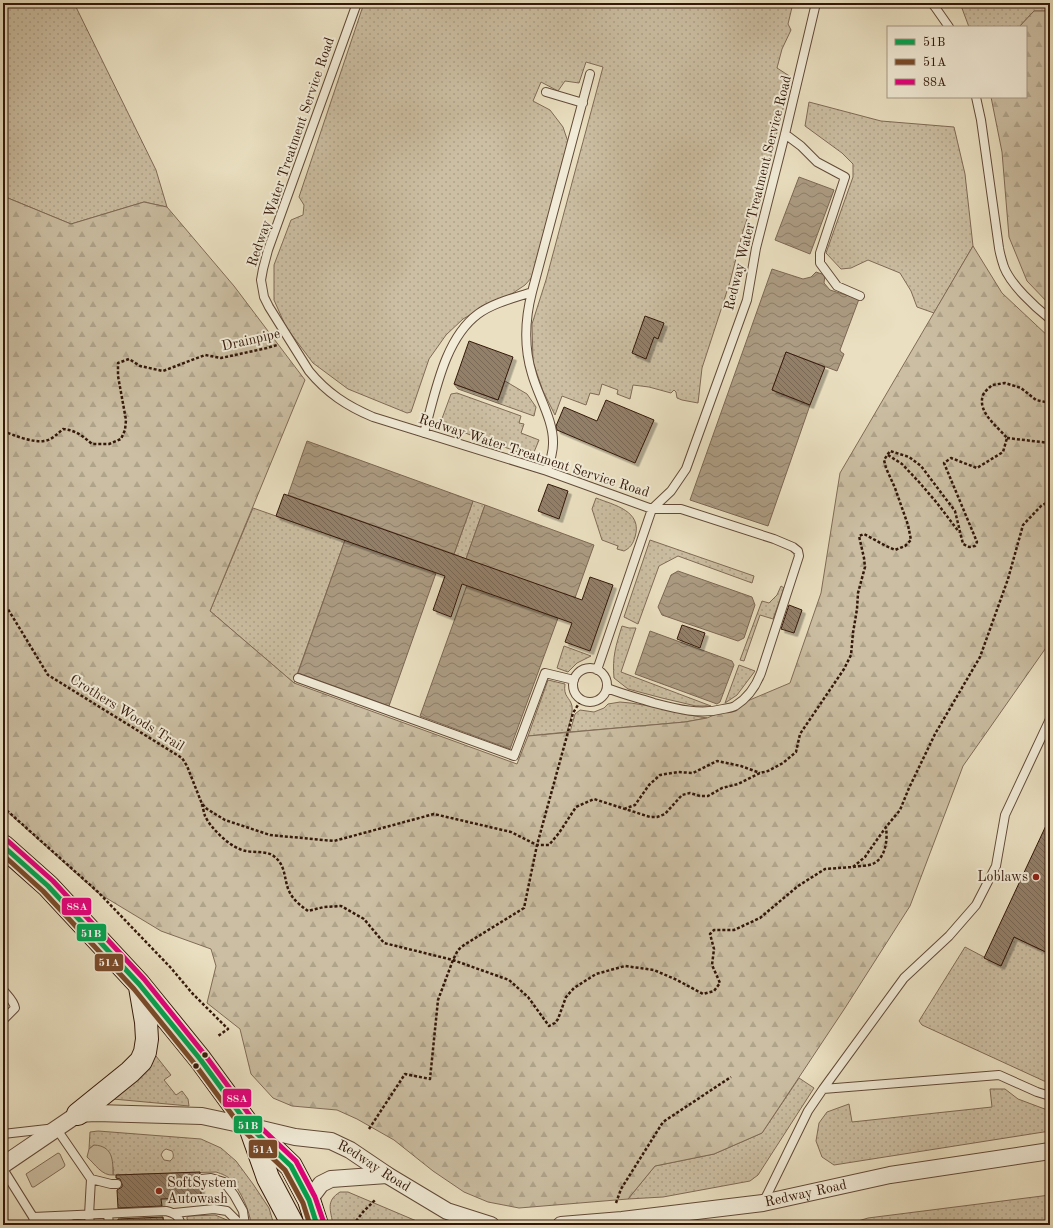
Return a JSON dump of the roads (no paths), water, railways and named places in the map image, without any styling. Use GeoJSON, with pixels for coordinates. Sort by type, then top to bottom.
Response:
{"type":"FeatureCollection","features":[{"type":"Feature","properties":{"kind":"main road"},"geometry":{"type":"LineString","coordinates":[[3,846],[48,886],[139,984],[200,1059],[249,1126],[291,1166],[309,1200],[317,1225]]}},
{"type":"Feature","properties":{"kind":"main road"},"geometry":{"type":"LineString","coordinates":[[78,1114],[136,1067],[141,1061],[147,1043],[147,1027],[139,984]]}},
{"type":"Feature","properties":{"kind":"main road"},"geometry":{"type":"LineString","coordinates":[[249,1126],[268,1178],[293,1225]]}},
{"type":"Feature","properties":{"kind":"street","name":"Redway Road"},"geometry":{"type":"LineString","coordinates":[[78,1114],[96,1113],[202,1116],[295,1137],[331,1141],[350,1150],[387,1175],[447,1211],[491,1225]]}},
{"type":"Feature","properties":{"kind":"street"},"geometry":{"type":"LineString","coordinates":[[3,1165],[78,1114]]}},
{"type":"Feature","properties":{"kind":"street","name":"Redway Road"},"geometry":{"type":"LineString","coordinates":[[561,1225],[613,1221],[763,1203],[890,1174],[1050,1151]]}},
{"type":"Feature","properties":{"kind":"street"},"geometry":{"type":"LineString","coordinates":[[309,1200],[322,1184],[331,1179],[387,1175]]}},
{"type":"Feature","properties":{"kind":"lane","name":"Redway Water Treatment Service Road"},"geometry":{"type":"LineString","coordinates":[[357,3],[273,234],[262,272],[264,297],[269,307],[314,378],[326,390],[351,407],[373,417],[547,471],[652,509],[671,491],[686,469],[747,300],[756,248],[816,3]]}},
{"type":"Feature","properties":{"kind":"lane"},"geometry":{"type":"LineString","coordinates":[[932,3],[948,26]]}},
{"type":"Feature","properties":{"kind":"lane"},"geometry":{"type":"LineString","coordinates":[[547,471],[554,445],[552,429],[532,375],[527,352],[527,316],[532,292],[590,74]]}},
{"type":"Feature","properties":{"kind":"lane"},"geometry":{"type":"LineString","coordinates":[[546,92],[583,104]]}},
{"type":"Feature","properties":{"kind":"lane"},"geometry":{"type":"LineString","coordinates":[[976,98],[981,120],[999,248],[1004,268],[1018,288],[1050,319]]}},
{"type":"Feature","properties":{"kind":"lane"},"geometry":{"type":"LineString","coordinates":[[785,134],[801,146],[817,162],[845,177],[820,253],[820,263],[837,286],[860,296]]}},
{"type":"Feature","properties":{"kind":"lane"},"geometry":{"type":"LineString","coordinates":[[424,433],[445,363],[464,327],[478,314],[489,308],[532,292]]}},
{"type":"Feature","properties":{"kind":"lane"},"geometry":{"type":"LineString","coordinates":[[597,670],[652,509],[681,509],[774,539],[793,547],[798,551],[799,556],[756,686],[746,698],[734,707],[718,711],[698,712],[678,709],[625,695],[607,688]]}},
{"type":"Feature","properties":{"kind":"lane"},"geometry":{"type":"LineString","coordinates":[[591,668],[597,670],[605,677],[607,688],[605,693],[598,701],[586,702],[577,697],[574,692],[574,680],[580,671],[591,668]]}},
{"type":"Feature","properties":{"kind":"lane"},"geometry":{"type":"LineString","coordinates":[[298,678],[514,756],[545,673],[574,680]]}},
{"type":"Feature","properties":{"kind":"lane"},"geometry":{"type":"LineString","coordinates":[[763,1203],[808,1112],[823,1089],[904,978],[949,936],[976,905],[996,866],[1005,815],[1050,719]]}},
{"type":"Feature","properties":{"kind":"lane"},"geometry":{"type":"LineString","coordinates":[[3,990],[10,998],[15,1008],[3,1020]]}},
{"type":"Feature","properties":{"kind":"lane"},"geometry":{"type":"LineString","coordinates":[[823,1089],[999,1075],[1037,1092],[1050,1096]]}},
{"type":"Feature","properties":{"kind":"lane"},"geometry":{"type":"LineString","coordinates":[[3,1134],[56,1128],[91,1179],[89,1215],[90,1225]]}},
{"type":"Feature","properties":{"kind":"lane"},"geometry":{"type":"LineString","coordinates":[[3,1169],[34,1221],[68,1216],[166,1211],[174,1213],[214,1209],[227,1211],[242,1225]]}},
{"type":"Feature","properties":{"kind":"lane"},"geometry":{"type":"LineString","coordinates":[[201,1179],[211,1178],[224,1182],[234,1195],[243,1211],[245,1225]]}},
{"type":"Feature","properties":{"kind":"lane"},"geometry":{"type":"LineString","coordinates":[[91,1179],[117,1184]]}},
{"type":"Feature","properties":{"kind":"lane"},"geometry":{"type":"LineString","coordinates":[[174,1213],[180,1219],[181,1225]]}},
{"type":"Feature","properties":{"kind":"lane"},"geometry":{"type":"LineString","coordinates":[[108,1214],[108,1225]]}},
{"type":"Feature","properties":{"kind":"lane"},"geometry":{"type":"LineString","coordinates":[[68,1216],[69,1225]]}},
{"type":"Feature","properties":{"kind":"water"},"geometry":{"type":"Polygon","coordinates":[[[799,177],[834,190],[810,254],[775,240],[799,177]]]}},
{"type":"Feature","properties":{"kind":"water"},"geometry":{"type":"Polygon","coordinates":[[[772,269],[803,279],[811,277],[816,272],[825,275],[824,283],[830,290],[859,299],[840,350],[844,354],[837,371],[786,352],[772,390],[810,405],[768,526],[690,500],[772,269]]]}},
{"type":"Feature","properties":{"kind":"water"},"geometry":{"type":"Polygon","coordinates":[[[307,441],[473,501],[454,554],[288,495],[307,441]]]}},
{"type":"Feature","properties":{"kind":"water"},"geometry":{"type":"Polygon","coordinates":[[[485,505],[594,545],[575,598],[466,559],[485,505]]]}},
{"type":"Feature","properties":{"kind":"water"},"geometry":{"type":"Polygon","coordinates":[[[345,540],[436,573],[389,706],[298,673],[345,540]]]}},
{"type":"Feature","properties":{"kind":"water"},"geometry":{"type":"Polygon","coordinates":[[[678,571],[752,597],[755,605],[744,638],[738,641],[662,615],[658,607],[671,575],[678,571]]]}},
{"type":"Feature","properties":{"kind":"water"},"geometry":{"type":"Polygon","coordinates":[[[467,585],[558,618],[510,749],[420,716],[467,585]]]}},
{"type":"Feature","properties":{"kind":"water"},"geometry":{"type":"Polygon","coordinates":[[[650,631],[732,661],[734,665],[720,702],[717,704],[635,674],[650,631]]]}},
{"type":"Feature","properties":{"kind":"place","name":"Loblaws"},"geometry":{"type":"Point","coordinates":[1036,877]}},
{"type":"Feature","properties":{"kind":"place","name":"SoftSystem Autowash"},"geometry":{"type":"Point","coordinates":[159,1191]}}]}
